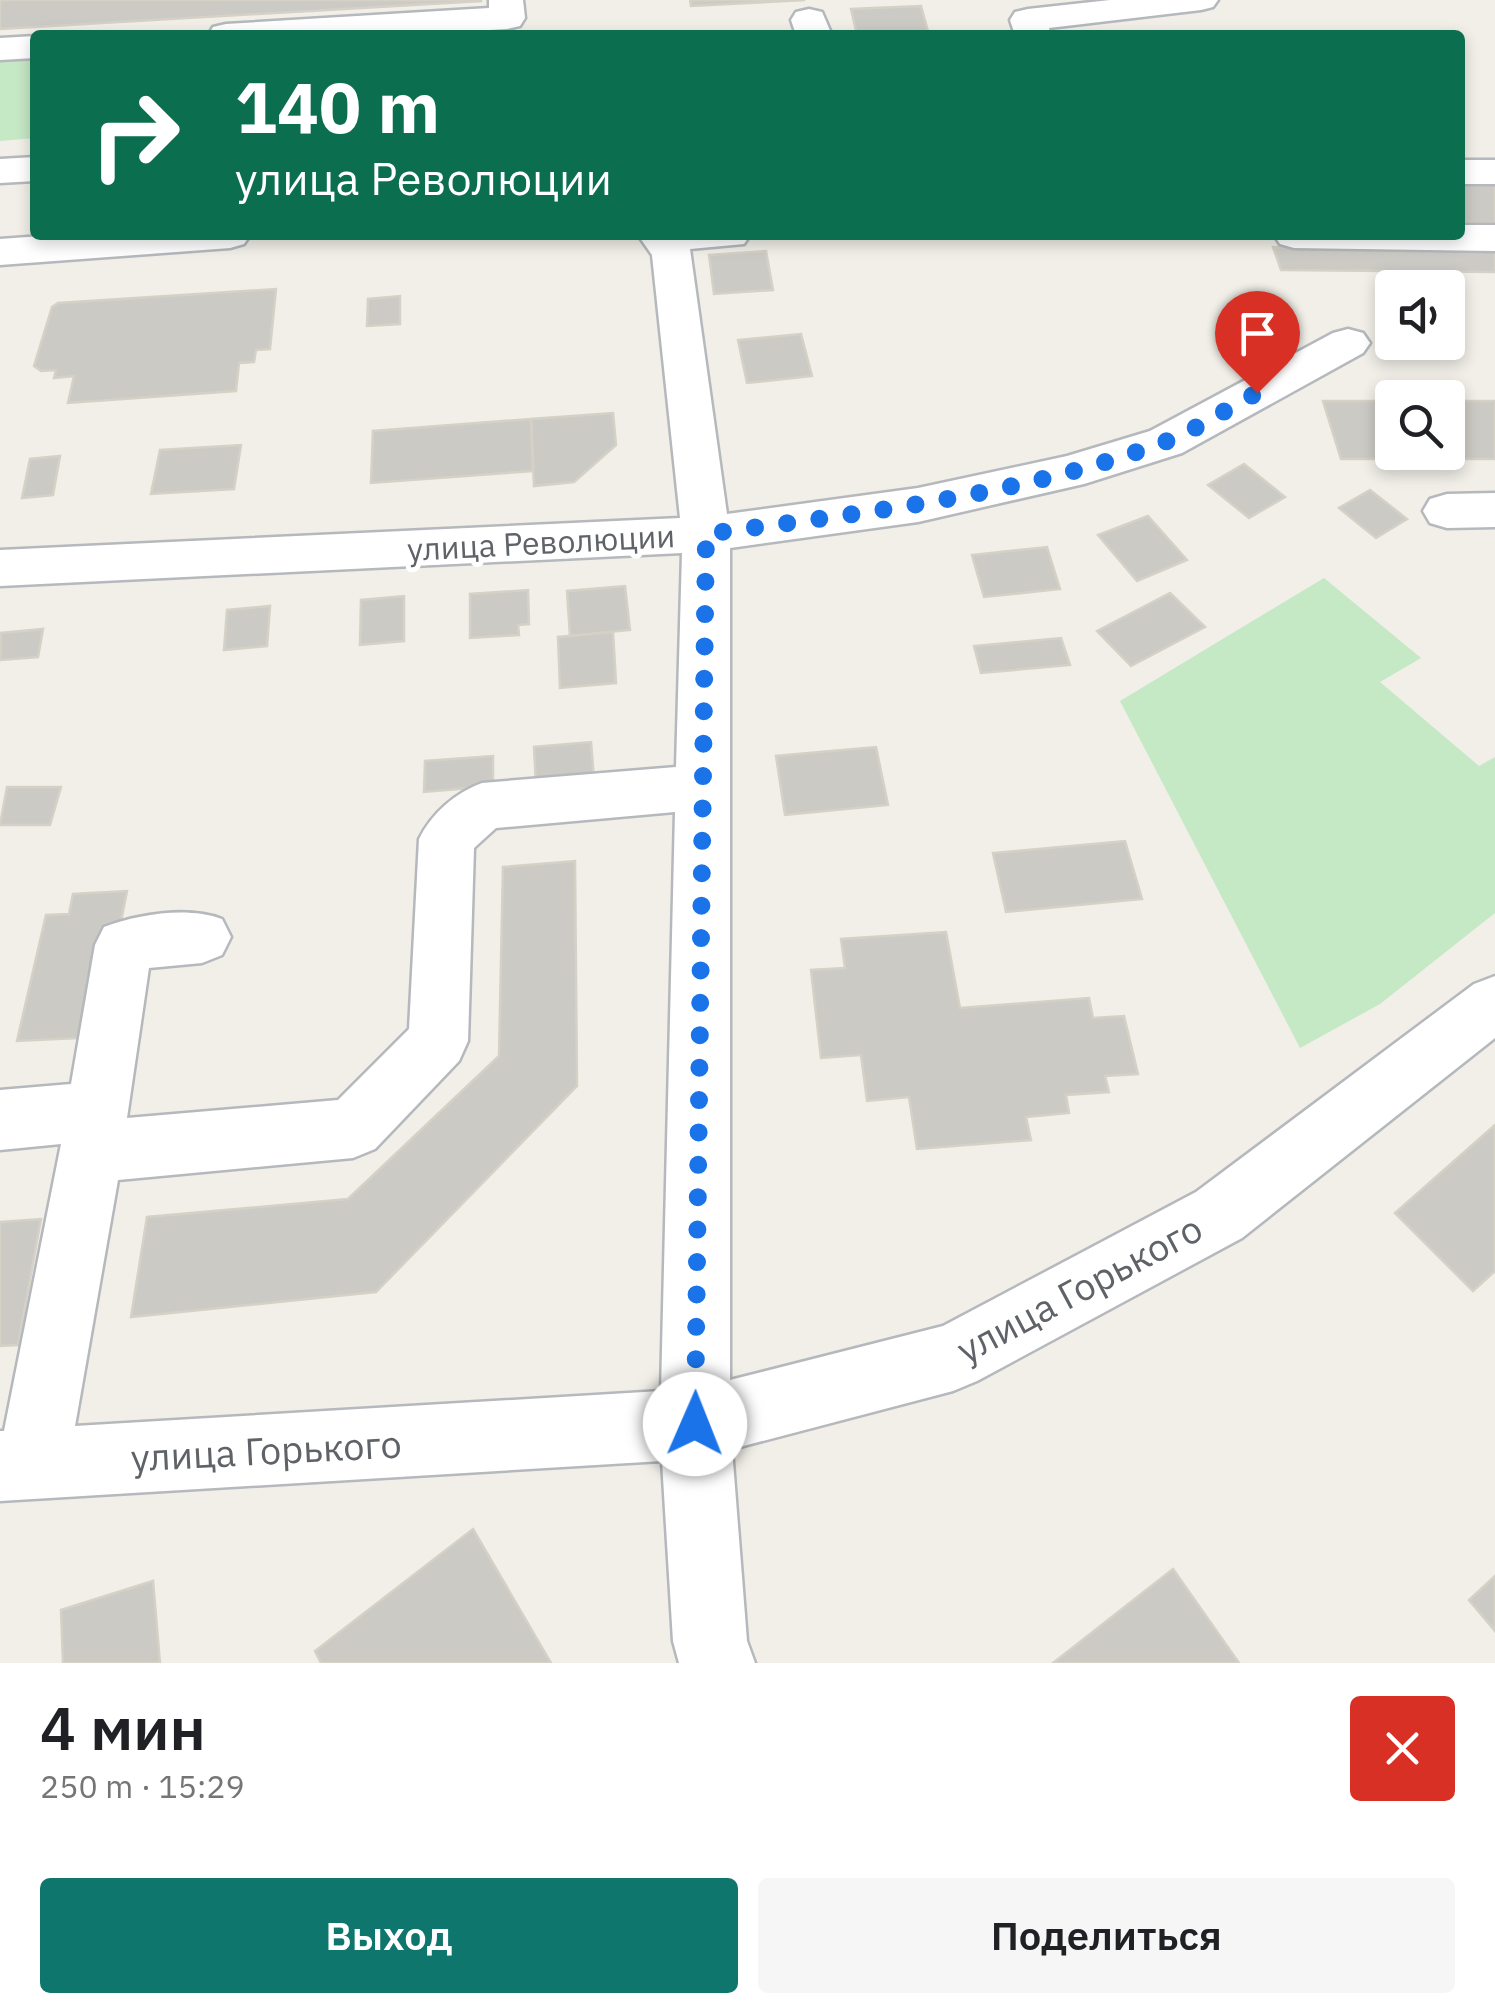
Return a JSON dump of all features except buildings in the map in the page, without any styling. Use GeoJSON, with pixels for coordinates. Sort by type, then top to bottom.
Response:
{"type":"FeatureCollection","features":[{"type":"Feature","properties":{"kind":"street"},"geometry":{"type":"LineString","coordinates":[[375,30],[465,27],[508,18],[506,0]]}},
{"type":"Feature","properties":{"kind":"street"},"geometry":{"type":"LineString","coordinates":[[1031,30],[1028,20],[1201,0]]}},
{"type":"Feature","properties":{"kind":"street"},"geometry":{"type":"LineString","coordinates":[[0,50],[30,47]]}},
{"type":"Feature","properties":{"kind":"street"},"geometry":{"type":"LineString","coordinates":[[0,171],[30,169]]}},
{"type":"Feature","properties":{"kind":"street"},"geometry":{"type":"LineString","coordinates":[[1465,172],[1495,172]]}},
{"type":"Feature","properties":{"kind":"street"},"geometry":{"type":"LineString","coordinates":[[1465,238],[1495,238]]}},
{"type":"Feature","properties":{"kind":"street"},"geometry":{"type":"LineString","coordinates":[[0,252],[162,240]]}},
{"type":"Feature","properties":{"kind":"street"},"geometry":{"type":"LineString","coordinates":[[664,242],[706,534],[695,1424],[710,1641],[717,1663]]}},
{"type":"Feature","properties":{"kind":"street","name":"улица Революции"},"geometry":{"type":"LineString","coordinates":[[0,568],[706,534],[918,505],[1068,472],[1166,442],[1348,343]]}},
{"type":"Feature","properties":{"kind":"street"},"geometry":{"type":"LineString","coordinates":[[1446,511],[1495,510]]}},
{"type":"Feature","properties":{"kind":"street"},"geometry":{"type":"LineString","coordinates":[[0,1120],[94,1132],[353,1128],[438,1041],[447,839],[482,806],[703,786]]}},
{"type":"Feature","properties":{"kind":"street"},"geometry":{"type":"LineString","coordinates":[[17,1465],[94,1132],[124,945],[202,937]]}},
{"type":"Feature","properties":{"kind":"street","name":"улица Горького"},"geometry":{"type":"LineString","coordinates":[[17,1465],[695,1424],[953,1357],[1219,1214],[1495,1003]]}},
{"type":"Feature","properties":{"kind":"green space"},"geometry":{"type":"Polygon","coordinates":[[[30,55],[30,138],[0,141],[0,57],[30,55]]]}},
{"type":"Feature","properties":{"kind":"green space"},"geometry":{"type":"Polygon","coordinates":[[[1324,578],[1421,658],[1380,682],[1479,766],[1495,757],[1495,913],[1380,1004],[1300,1048],[1120,701],[1324,578]]]}},
{"type":"Feature","properties":{"kind":"route"},"geometry":{"type":"LineString","coordinates":[[695,1424],[706,534],[918,505],[1068,472],[1166,442],[1257,393]]}}]}
